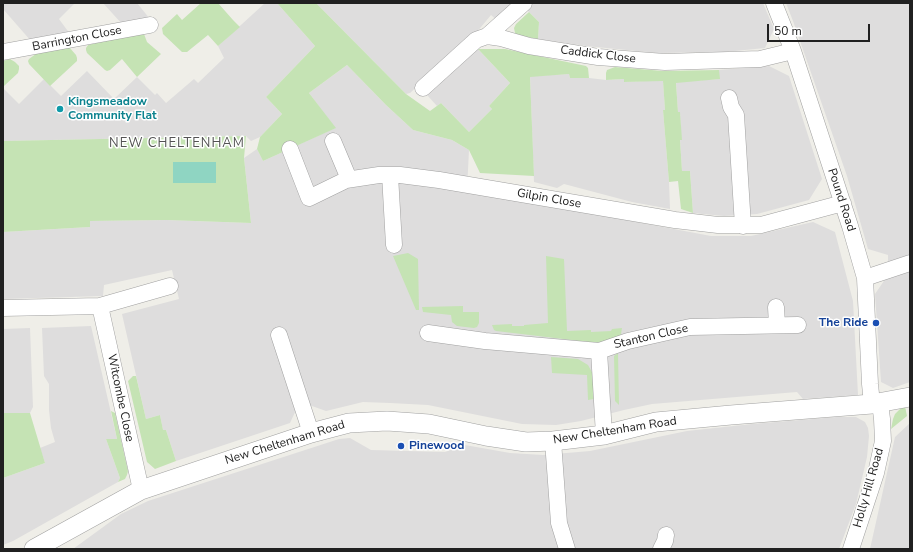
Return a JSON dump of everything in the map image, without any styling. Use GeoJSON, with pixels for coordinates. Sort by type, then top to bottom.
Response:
{"type":"FeatureCollection","features":[{"type":"Feature","properties":{"kind":"street"},"geometry":{"type":"LineString","coordinates":[[422,88],[476,40],[487,36],[524,3]]}},
{"type":"Feature","properties":{"kind":"street","name":"Pound Road"},"geometry":{"type":"LineString","coordinates":[[774,3],[793,51],[843,203],[865,278],[870,384],[876,404]]}},
{"type":"Feature","properties":{"kind":"street","name":"Barrington Close"},"geometry":{"type":"LineString","coordinates":[[3,52],[150,24]]}},
{"type":"Feature","properties":{"kind":"street","name":"Caddick Close"},"geometry":{"type":"LineString","coordinates":[[487,36],[502,38],[529,46],[598,57],[665,62],[760,59],[793,51]]}},
{"type":"Feature","properties":{"kind":"street"},"geometry":{"type":"LineString","coordinates":[[729,98],[731,108],[736,115],[743,226]]}},
{"type":"Feature","properties":{"kind":"street"},"geometry":{"type":"LineString","coordinates":[[333,141],[349,179]]}},
{"type":"Feature","properties":{"kind":"street","name":"Gilpin Close"},"geometry":{"type":"LineString","coordinates":[[290,150],[310,198],[349,179],[400,175],[439,180],[675,220],[718,225],[743,226],[761,225],[843,203]]}},
{"type":"Feature","properties":{"kind":"street"},"geometry":{"type":"LineString","coordinates":[[390,175],[394,245]]}},
{"type":"Feature","properties":{"kind":"street"},"geometry":{"type":"LineString","coordinates":[[865,278],[910,263]]}},
{"type":"Feature","properties":{"kind":"street"},"geometry":{"type":"LineString","coordinates":[[3,308],[100,306],[170,286]]}},
{"type":"Feature","properties":{"kind":"street","name":"Witcombe Close"},"geometry":{"type":"LineString","coordinates":[[100,306],[141,490]]}},
{"type":"Feature","properties":{"kind":"street"},"geometry":{"type":"LineString","coordinates":[[776,307],[776,326]]}},
{"type":"Feature","properties":{"kind":"street","name":"Stanton Close"},"geometry":{"type":"LineString","coordinates":[[428,333],[485,341],[599,350],[628,341],[690,327],[798,325]]}},
{"type":"Feature","properties":{"kind":"street"},"geometry":{"type":"LineString","coordinates":[[279,335],[311,433]]}},
{"type":"Feature","properties":{"kind":"street","name":"Stanton Close"},"geometry":{"type":"LineString","coordinates":[[599,350],[604,435]]}},
{"type":"Feature","properties":{"kind":"street","name":"New Cheltenham Road"},"geometry":{"type":"LineString","coordinates":[[34,549],[141,490],[311,433],[349,423],[387,421],[429,424],[486,436],[526,442],[553,442],[604,435],[656,422],[876,404],[910,397]]}},
{"type":"Feature","properties":{"kind":"street","name":"Holly Hill Road"},"geometry":{"type":"LineString","coordinates":[[851,549],[876,473],[883,442],[882,419],[876,404]]}},
{"type":"Feature","properties":{"kind":"street"},"geometry":{"type":"LineString","coordinates":[[553,442],[559,523],[567,549]]}},
{"type":"Feature","properties":{"kind":"shaded area"},"geometry":{"type":"Polygon","coordinates":[[[3,3],[75,3],[59,19],[70,34],[31,41],[3,9],[3,3]]]}},
{"type":"Feature","properties":{"kind":"shaded area"},"geometry":{"type":"Polygon","coordinates":[[[103,3],[137,3],[150,19],[122,24],[103,3]]]}},
{"type":"Feature","properties":{"kind":"shaded area"},"geometry":{"type":"Polygon","coordinates":[[[265,3],[277,3],[315,46],[266,97],[282,114],[260,137],[251,141],[246,136],[3,141],[3,88],[19,104],[44,79],[61,96],[87,71],[114,99],[137,77],[155,95],[157,93],[166,103],[194,79],[198,83],[224,58],[218,46],[265,3]]]}},
{"type":"Feature","properties":{"kind":"shaded area"},"geometry":{"type":"Polygon","coordinates":[[[316,3],[763,3],[774,29],[765,48],[725,52],[657,53],[586,46],[538,39],[539,22],[521,4],[499,22],[491,15],[476,33],[410,93],[406,94],[316,3]]]}},
{"type":"Feature","properties":{"kind":"shaded area"},"geometry":{"type":"Polygon","coordinates":[[[786,3],[910,3],[910,382],[893,388],[881,382],[875,294],[888,275],[888,255],[868,249],[847,176],[786,3]]]}},
{"type":"Feature","properties":{"kind":"shaded area"},"geometry":{"type":"Polygon","coordinates":[[[477,48],[510,83],[489,106],[492,109],[469,132],[441,103],[437,106],[427,95],[477,48]]]}},
{"type":"Feature","properties":{"kind":"shaded area"},"geometry":{"type":"Polygon","coordinates":[[[347,65],[413,130],[452,140],[469,150],[467,190],[711,236],[751,236],[813,222],[835,232],[853,301],[858,395],[803,399],[797,392],[652,404],[581,421],[556,425],[522,424],[428,405],[363,402],[326,411],[312,406],[296,410],[290,423],[176,461],[166,430],[163,431],[160,415],[146,419],[122,314],[179,299],[172,270],[104,285],[103,296],[3,299],[3,232],[90,227],[90,221],[167,220],[251,223],[244,158],[257,149],[263,161],[335,128],[309,93],[347,65]]]}},
{"type":"Feature","properties":{"kind":"shaded area"},"geometry":{"type":"Polygon","coordinates":[[[769,66],[789,76],[822,179],[809,200],[757,214],[724,216],[693,213],[690,171],[682,171],[680,112],[678,112],[676,82],[719,79],[719,70],[769,66]]]}},
{"type":"Feature","properties":{"kind":"shaded area"},"geometry":{"type":"Polygon","coordinates":[[[569,74],[570,78],[606,80],[624,79],[625,82],[663,80],[665,110],[663,110],[670,209],[632,202],[564,184],[557,188],[534,182],[530,76],[569,74]]]}},
{"type":"Feature","properties":{"kind":"shaded area"},"geometry":{"type":"Polygon","coordinates":[[[91,326],[117,439],[106,439],[120,478],[118,482],[13,541],[3,545],[3,478],[45,463],[40,448],[55,442],[51,428],[49,410],[49,384],[44,376],[42,328],[91,326]]]}},
{"type":"Feature","properties":{"kind":"shaded area"},"geometry":{"type":"Polygon","coordinates":[[[30,328],[33,407],[30,413],[3,413],[3,329],[30,328]]]}},
{"type":"Feature","properties":{"kind":"shaded area"},"geometry":{"type":"Polygon","coordinates":[[[836,417],[856,417],[865,422],[868,428],[869,436],[867,457],[856,504],[839,549],[73,549],[121,514],[148,501],[339,439],[350,438],[371,450],[445,452],[465,445],[510,453],[543,455],[590,451],[687,431],[836,417]]]}},
{"type":"Feature","properties":{"kind":"shaded area"},"geometry":{"type":"Polygon","coordinates":[[[910,423],[910,549],[870,549],[895,437],[910,423]]]}},
{"type":"Feature","properties":{"kind":"green space"},"geometry":{"type":"Polygon","coordinates":[[[201,3],[218,3],[240,27],[218,46],[208,35],[187,52],[182,52],[163,34],[162,28],[177,14],[182,20],[201,3]]]}},
{"type":"Feature","properties":{"kind":"green space"},"geometry":{"type":"Polygon","coordinates":[[[277,3],[316,3],[406,94],[430,111],[441,103],[469,132],[492,109],[489,106],[510,83],[478,49],[505,49],[586,66],[588,68],[589,78],[570,78],[569,74],[530,77],[534,176],[480,173],[469,150],[452,140],[413,130],[347,65],[309,93],[336,128],[263,161],[257,149],[260,137],[282,114],[266,97],[315,46],[277,3]]]}},
{"type":"Feature","properties":{"kind":"green space"},"geometry":{"type":"Polygon","coordinates":[[[529,12],[539,22],[538,39],[516,35],[515,33],[514,28],[516,24],[529,12]]]}},
{"type":"Feature","properties":{"kind":"green space"},"geometry":{"type":"Polygon","coordinates":[[[140,33],[144,34],[147,42],[161,54],[137,77],[122,59],[107,71],[87,53],[86,48],[88,45],[140,33]]]}},
{"type":"Feature","properties":{"kind":"green space"},"geometry":{"type":"Polygon","coordinates":[[[69,47],[76,55],[77,61],[50,86],[29,64],[29,59],[37,53],[69,47]]]}},
{"type":"Feature","properties":{"kind":"green space"},"geometry":{"type":"Polygon","coordinates":[[[10,59],[19,66],[19,69],[18,73],[4,86],[3,61],[10,59]]]}},
{"type":"Feature","properties":{"kind":"green space"},"geometry":{"type":"Polygon","coordinates":[[[615,67],[663,71],[719,70],[720,79],[676,83],[682,140],[680,140],[682,171],[690,171],[693,213],[681,209],[678,181],[669,182],[663,110],[665,110],[663,81],[624,82],[624,79],[606,80],[607,70],[615,67]]]}},
{"type":"Feature","properties":{"kind":"green space"},"geometry":{"type":"Polygon","coordinates":[[[246,136],[244,158],[251,223],[167,220],[90,221],[90,227],[3,232],[3,141],[246,136]]]}},
{"type":"Feature","properties":{"kind":"green space"},"geometry":{"type":"Polygon","coordinates":[[[173,162],[216,162],[216,183],[173,183],[173,162]]]}},
{"type":"Feature","properties":{"kind":"green space"},"geometry":{"type":"Polygon","coordinates":[[[408,253],[418,259],[419,310],[416,310],[393,256],[408,253]]]}},
{"type":"Feature","properties":{"kind":"green space"},"geometry":{"type":"Polygon","coordinates":[[[546,256],[564,259],[567,331],[611,331],[612,329],[622,328],[621,334],[618,338],[600,345],[597,343],[494,330],[492,325],[512,324],[512,326],[524,326],[548,323],[546,256]]]}},
{"type":"Feature","properties":{"kind":"green space"},"geometry":{"type":"Polygon","coordinates":[[[463,306],[463,312],[479,312],[479,323],[477,327],[457,326],[452,322],[451,315],[423,312],[422,307],[463,306]]]}},
{"type":"Feature","properties":{"kind":"green space"},"geometry":{"type":"Polygon","coordinates":[[[618,353],[619,405],[615,401],[614,356],[618,353]]]}},
{"type":"Feature","properties":{"kind":"green space"},"geometry":{"type":"Polygon","coordinates":[[[551,357],[578,359],[588,365],[594,376],[594,399],[588,400],[587,375],[552,373],[551,357]]]}},
{"type":"Feature","properties":{"kind":"green space"},"geometry":{"type":"Polygon","coordinates":[[[133,376],[136,376],[146,419],[160,415],[163,430],[166,430],[176,461],[155,469],[147,462],[128,381],[133,376]]]}},
{"type":"Feature","properties":{"kind":"green space"},"geometry":{"type":"Polygon","coordinates":[[[905,406],[907,416],[891,429],[895,414],[905,406]]]}},
{"type":"Feature","properties":{"kind":"green space"},"geometry":{"type":"Polygon","coordinates":[[[111,411],[115,413],[128,471],[125,479],[118,482],[120,478],[106,439],[117,439],[111,411]]]}},
{"type":"Feature","properties":{"kind":"green space"},"geometry":{"type":"Polygon","coordinates":[[[3,413],[30,413],[45,463],[3,478],[3,413]]]}},
{"type":"Feature","properties":{"kind":"place","name":"Kingsmeadow Community Flat"},"geometry":{"type":"Point","coordinates":[60,109]}},
{"type":"Feature","properties":{"kind":"place","name":"The Ride"},"geometry":{"type":"Point","coordinates":[876,323]}},
{"type":"Feature","properties":{"kind":"place","name":"Pinewood"},"geometry":{"type":"Point","coordinates":[401,446]}},
{"type":"Feature","properties":{"kind":"district","name":"NEW CHELTENHAM"},"geometry":{"type":"Point","coordinates":[177,144]}}]}
